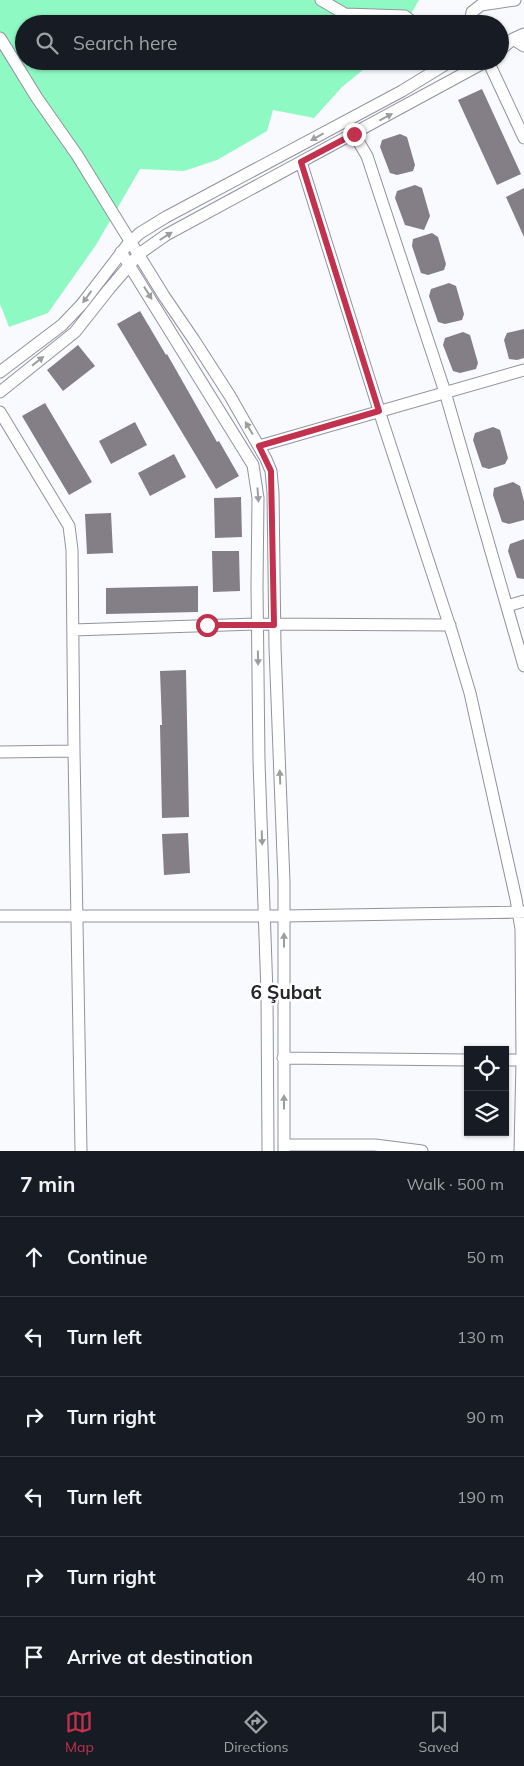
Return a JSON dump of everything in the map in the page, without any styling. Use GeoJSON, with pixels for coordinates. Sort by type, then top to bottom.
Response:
{"type":"FeatureCollection","features":[{"type":"Feature","properties":{"kind":"street"},"geometry":{"type":"LineString","coordinates":[[321,0],[344,14],[374,15]]}},
{"type":"Feature","properties":{"kind":"street"},"geometry":{"type":"LineString","coordinates":[[472,15],[472,12],[481,5],[515,0]]}},
{"type":"Feature","properties":{"kind":"street"},"geometry":{"type":"LineString","coordinates":[[518,37],[524,46]]}},
{"type":"Feature","properties":{"kind":"street"},"geometry":{"type":"LineString","coordinates":[[0,38],[15,61]]}},
{"type":"Feature","properties":{"kind":"street"},"geometry":{"type":"LineString","coordinates":[[21,70],[132,241],[164,296],[225,388],[259,446],[271,471],[284,916],[284,1148],[376,1146],[422,1151]]}},
{"type":"Feature","properties":{"kind":"street"},"geometry":{"type":"LineString","coordinates":[[0,372],[62,325],[82,304],[121,252],[140,233],[166,217],[402,91],[436,70]]}},
{"type":"Feature","properties":{"kind":"street"},"geometry":{"type":"LineString","coordinates":[[0,392],[75,332],[139,254],[166,235],[471,70]]}},
{"type":"Feature","properties":{"kind":"street"},"geometry":{"type":"LineString","coordinates":[[493,70],[519,114],[524,138]]}},
{"type":"Feature","properties":{"kind":"street"},"geometry":{"type":"LineString","coordinates":[[354,134],[368,156],[445,392],[524,666]]}},
{"type":"Feature","properties":{"kind":"street"},"geometry":{"type":"LineString","coordinates":[[301,162],[379,411],[450,625],[470,693],[521,912],[522,1060],[520,1151]]}},
{"type":"Feature","properties":{"kind":"street"},"geometry":{"type":"LineString","coordinates":[[121,252],[253,465],[258,498],[260,761],[268,1151]]}},
{"type":"Feature","properties":{"kind":"street"},"geometry":{"type":"LineString","coordinates":[[259,446],[524,370]]}},
{"type":"Feature","properties":{"kind":"street"},"geometry":{"type":"LineString","coordinates":[[0,412],[69,526],[72,550],[82,1151]]}},
{"type":"Feature","properties":{"kind":"street"},"geometry":{"type":"LineString","coordinates":[[507,606],[524,601]]}},
{"type":"Feature","properties":{"kind":"street"},"geometry":{"type":"LineString","coordinates":[[73,630],[258,624],[450,625]]}},
{"type":"Feature","properties":{"kind":"street"},"geometry":{"type":"LineString","coordinates":[[0,752],[74,751]]}},
{"type":"Feature","properties":{"kind":"street"},"geometry":{"type":"LineString","coordinates":[[0,916],[284,916],[521,912]]}},
{"type":"Feature","properties":{"kind":"street"},"geometry":{"type":"LineString","coordinates":[[284,1058],[464,1060]]}},
{"type":"Feature","properties":{"kind":"street"},"geometry":{"type":"LineString","coordinates":[[509,1060],[522,1060]]}},
{"type":"Feature","properties":{"kind":"green space"},"geometry":{"type":"Polygon","coordinates":[[[0,0],[419,0],[410,15],[15,15],[15,70],[363,70],[342,87],[314,118],[273,110],[267,131],[217,160],[184,171],[140,169],[96,245],[48,313],[9,327],[0,304],[0,0]]]}},
{"type":"Feature","properties":{"kind":"building"},"geometry":{"type":"Polygon","coordinates":[[[482,89],[521,174],[497,185],[458,100],[482,89]]]}},
{"type":"Feature","properties":{"kind":"building"},"geometry":{"type":"Polygon","coordinates":[[[400,134],[407,137],[415,165],[413,171],[397,175],[390,173],[380,147],[382,140],[400,134]]]}},
{"type":"Feature","properties":{"kind":"building"},"geometry":{"type":"Polygon","coordinates":[[[415,185],[422,188],[430,216],[424,230],[405,225],[395,198],[397,191],[415,185]]]}},
{"type":"Feature","properties":{"kind":"building"},"geometry":{"type":"Polygon","coordinates":[[[524,188],[524,237],[506,197],[524,188]]]}},
{"type":"Feature","properties":{"kind":"building"},"geometry":{"type":"Polygon","coordinates":[[[432,233],[438,237],[446,264],[444,270],[428,275],[421,273],[412,246],[413,239],[432,233]]]}},
{"type":"Feature","properties":{"kind":"building"},"geometry":{"type":"Polygon","coordinates":[[[449,283],[456,286],[464,314],[462,320],[445,324],[438,322],[429,296],[431,289],[449,283]]]}},
{"type":"Feature","properties":{"kind":"building"},"geometry":{"type":"Polygon","coordinates":[[[140,311],[239,476],[216,489],[117,324],[140,311]]]}},
{"type":"Feature","properties":{"kind":"building"},"geometry":{"type":"Polygon","coordinates":[[[524,329],[524,358],[517,360],[509,359],[504,340],[507,333],[524,329]]]}},
{"type":"Feature","properties":{"kind":"building"},"geometry":{"type":"Polygon","coordinates":[[[463,332],[470,335],[478,363],[476,369],[460,373],[453,371],[443,345],[445,338],[463,332]]]}},
{"type":"Feature","properties":{"kind":"building"},"geometry":{"type":"Polygon","coordinates":[[[78,345],[95,366],[63,391],[47,370],[78,345]]]}},
{"type":"Feature","properties":{"kind":"building"},"geometry":{"type":"Polygon","coordinates":[[[45,403],[92,482],[69,495],[22,416],[45,403]]]}},
{"type":"Feature","properties":{"kind":"building"},"geometry":{"type":"Polygon","coordinates":[[[135,422],[147,445],[111,464],[99,441],[135,422]]]}},
{"type":"Feature","properties":{"kind":"building"},"geometry":{"type":"Polygon","coordinates":[[[493,427],[500,430],[508,458],[505,464],[489,469],[482,467],[473,440],[475,433],[493,427]]]}},
{"type":"Feature","properties":{"kind":"building"},"geometry":{"type":"Polygon","coordinates":[[[174,454],[186,477],[150,496],[138,473],[174,454]]]}},
{"type":"Feature","properties":{"kind":"building"},"geometry":{"type":"Polygon","coordinates":[[[513,482],[520,486],[524,501],[524,520],[509,524],[502,522],[493,495],[494,488],[513,482]]]}},
{"type":"Feature","properties":{"kind":"building"},"geometry":{"type":"Polygon","coordinates":[[[241,497],[242,537],[215,538],[214,498],[241,497]]]}},
{"type":"Feature","properties":{"kind":"building"},"geometry":{"type":"Polygon","coordinates":[[[111,513],[113,553],[87,554],[85,514],[111,513]]]}},
{"type":"Feature","properties":{"kind":"building"},"geometry":{"type":"Polygon","coordinates":[[[524,539],[524,579],[517,578],[508,551],[510,544],[524,539]]]}},
{"type":"Feature","properties":{"kind":"building"},"geometry":{"type":"Polygon","coordinates":[[[212,551],[239,551],[240,591],[213,592],[212,551]]]}},
{"type":"Feature","properties":{"kind":"building"},"geometry":{"type":"Polygon","coordinates":[[[198,586],[198,612],[106,614],[106,588],[198,586]]]}},
{"type":"Feature","properties":{"kind":"building"},"geometry":{"type":"Polygon","coordinates":[[[186,670],[189,817],[162,818],[160,671],[186,670]]]}},
{"type":"Feature","properties":{"kind":"building"},"geometry":{"type":"Polygon","coordinates":[[[188,833],[190,873],[164,875],[162,834],[188,833]]]}},
{"type":"Feature","properties":{"kind":"district","name":"6 Şubat"},"geometry":{"type":"Point","coordinates":[286,992]}},
{"type":"Feature","properties":{"kind":"route"},"geometry":{"type":"LineString","coordinates":[[207,625],[274,625],[273,493],[271,471],[259,446],[379,411],[301,162],[354,134]]}}]}
